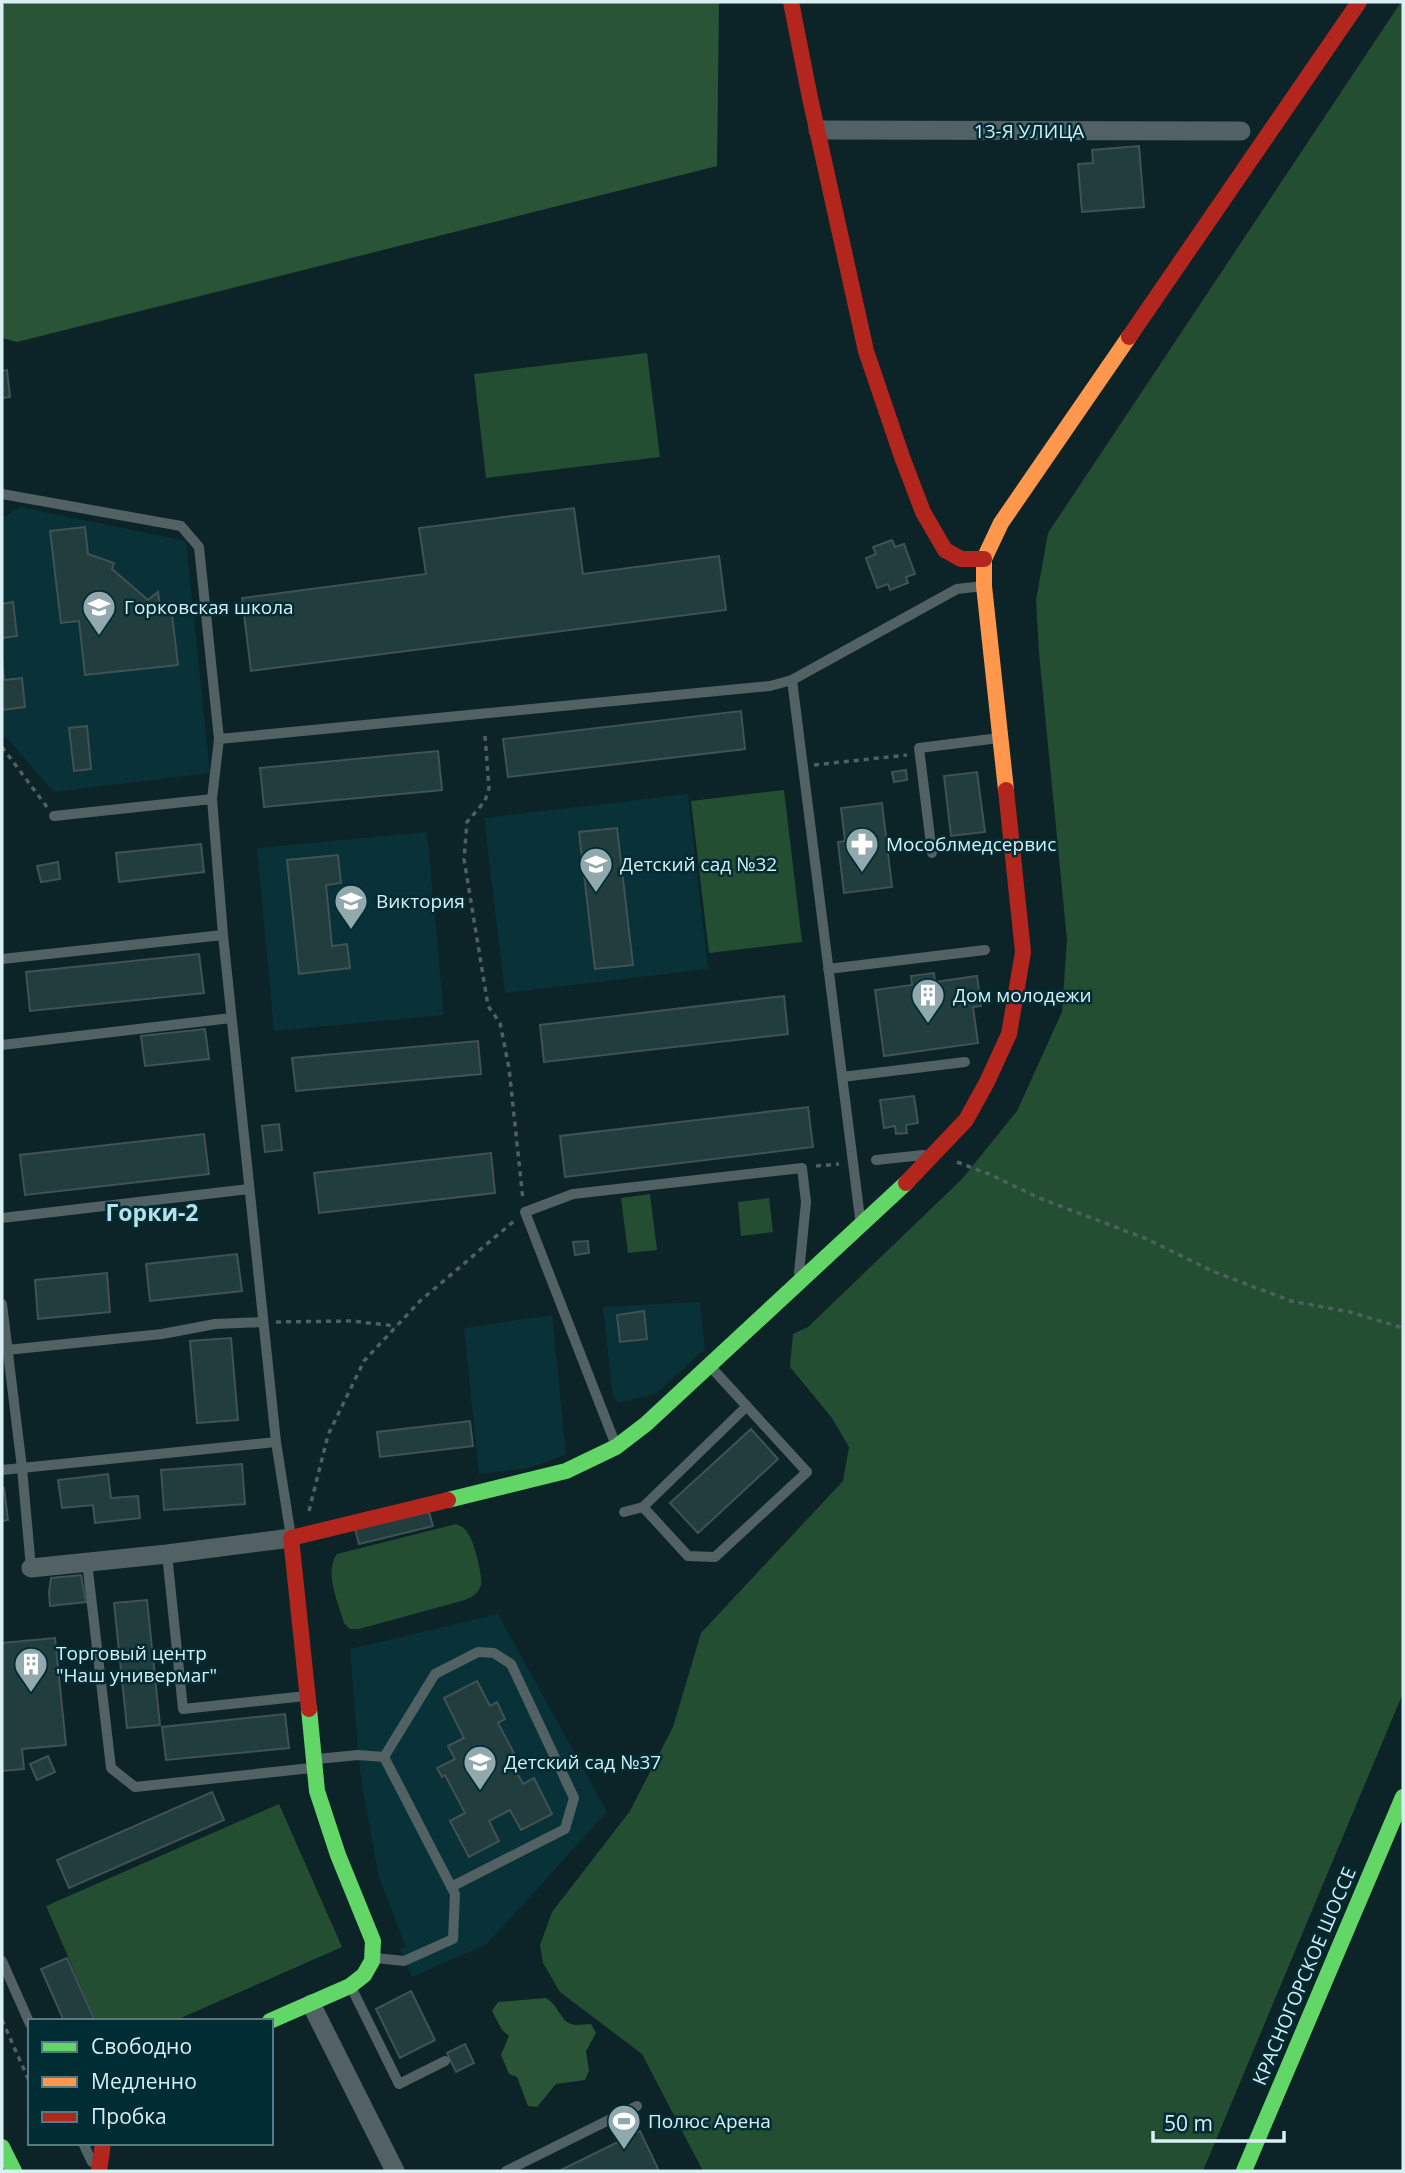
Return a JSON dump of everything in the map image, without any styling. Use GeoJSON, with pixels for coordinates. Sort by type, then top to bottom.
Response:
{"type":"FeatureCollection","features":[{"type":"Feature","properties":{"kind":"street"},"geometry":{"type":"LineString","coordinates":[[792,2],[866,351],[902,457],[923,512],[945,550],[961,559],[984,559]]}},
{"type":"Feature","properties":{"kind":"street"},"geometry":{"type":"LineString","coordinates":[[31,1567],[167,1554],[300,1535],[542,1478],[592,1460],[616,1447],[646,1424],[710,1366],[860,1225],[966,1120],[1009,1034],[1023,952],[984,586],[984,559],[1001,523],[1359,2]]}},
{"type":"Feature","properties":{"kind":"street","name":"13-Я УЛИЦА"},"geometry":{"type":"LineString","coordinates":[[818,130],[1241,131]]}},
{"type":"Feature","properties":{"kind":"street"},"geometry":{"type":"LineString","coordinates":[[273,2020],[350,1986],[364,1975],[372,1957],[373,1941],[326,1823],[317,1791],[307,1696],[300,1535]]}},
{"type":"Feature","properties":{"kind":"street","name":"КРАСНОГОРСКОЕ ШОССЕ"},"geometry":{"type":"LineString","coordinates":[[1244,2171],[1403,1797]]}},
{"type":"Feature","properties":{"kind":"street"},"geometry":{"type":"LineString","coordinates":[[311,2004],[396,2171]]}},
{"type":"Feature","properties":{"kind":"street"},"geometry":{"type":"LineString","coordinates":[[98,2171],[103,2145]]}},
{"type":"Feature","properties":{"kind":"street"},"geometry":{"type":"LineString","coordinates":[[2,2147],[14,2171]]}},
{"type":"Feature","properties":{"kind":"lane"},"geometry":{"type":"LineString","coordinates":[[2,494],[181,526],[199,547],[219,738],[212,799],[231,1018],[275,1441],[300,1535]]}},
{"type":"Feature","properties":{"kind":"lane"},"geometry":{"type":"LineString","coordinates":[[219,738],[770,686],[792,680],[957,589],[984,586]]}},
{"type":"Feature","properties":{"kind":"lane"},"geometry":{"type":"LineString","coordinates":[[792,680],[860,1225]]}},
{"type":"Feature","properties":{"kind":"lane"},"geometry":{"type":"LineString","coordinates":[[932,853],[919,748],[1000,738]]}},
{"type":"Feature","properties":{"kind":"lane"},"geometry":{"type":"LineString","coordinates":[[54,816],[212,799]]}},
{"type":"Feature","properties":{"kind":"lane"},"geometry":{"type":"LineString","coordinates":[[2,959],[223,935]]}},
{"type":"Feature","properties":{"kind":"lane"},"geometry":{"type":"LineString","coordinates":[[828,969],[985,950]]}},
{"type":"Feature","properties":{"kind":"lane"},"geometry":{"type":"LineString","coordinates":[[2,1045],[231,1018]]}},
{"type":"Feature","properties":{"kind":"lane"},"geometry":{"type":"LineString","coordinates":[[842,1077],[965,1062]]}},
{"type":"Feature","properties":{"kind":"lane"},"geometry":{"type":"LineString","coordinates":[[876,1160],[933,1154]]}},
{"type":"Feature","properties":{"kind":"lane"},"geometry":{"type":"LineString","coordinates":[[616,1447],[525,1212],[573,1194],[802,1168],[806,1202],[798,1284]]}},
{"type":"Feature","properties":{"kind":"lane"},"geometry":{"type":"LineString","coordinates":[[2,1219],[249,1189]]}},
{"type":"Feature","properties":{"kind":"lane"},"geometry":{"type":"LineString","coordinates":[[2,1304],[31,1567]]}},
{"type":"Feature","properties":{"kind":"lane"},"geometry":{"type":"LineString","coordinates":[[7,1350],[162,1334],[215,1324],[263,1322]]}},
{"type":"Feature","properties":{"kind":"lane"},"geometry":{"type":"LineString","coordinates":[[643,1507],[688,1556],[715,1557],[807,1472],[710,1366]]}},
{"type":"Feature","properties":{"kind":"lane"},"geometry":{"type":"LineString","coordinates":[[624,1512],[643,1507],[747,1406]]}},
{"type":"Feature","properties":{"kind":"lane"},"geometry":{"type":"LineString","coordinates":[[2,1470],[275,1441]]}},
{"type":"Feature","properties":{"kind":"lane"},"geometry":{"type":"LineString","coordinates":[[167,1554],[183,1709],[307,1696]]}},
{"type":"Feature","properties":{"kind":"lane"},"geometry":{"type":"LineString","coordinates":[[87,1562],[111,1768],[135,1787],[358,1755],[384,1757]]}},
{"type":"Feature","properties":{"kind":"lane"},"geometry":{"type":"LineString","coordinates":[[384,1757],[435,1674],[478,1652],[494,1653],[511,1664],[574,1798],[565,1829],[451,1888]]}},
{"type":"Feature","properties":{"kind":"lane"},"geometry":{"type":"LineString","coordinates":[[372,1957],[404,1961],[453,1939],[455,1894],[384,1757]]}},
{"type":"Feature","properties":{"kind":"lane"},"geometry":{"type":"LineString","coordinates":[[2,1961],[28,2020]]}},
{"type":"Feature","properties":{"kind":"lane"},"geometry":{"type":"LineString","coordinates":[[350,1986],[399,2084],[445,2061]]}},
{"type":"Feature","properties":{"kind":"lane"},"geometry":{"type":"LineString","coordinates":[[506,2171],[637,2106]]}},
{"type":"Feature","properties":{"kind":"lane"},"geometry":{"type":"LineString","coordinates":[[84,2145],[98,2171]]}},
{"type":"Feature","properties":{"kind":"path"},"geometry":{"type":"LineString","coordinates":[[300,1535],[328,1435],[364,1362],[420,1301],[525,1212],[509,1068],[500,1023],[488,1006],[464,859],[467,822],[485,801],[489,788],[485,736]]}},
{"type":"Feature","properties":{"kind":"path"},"geometry":{"type":"LineString","coordinates":[[2,747],[54,816]]}},
{"type":"Feature","properties":{"kind":"path"},"geometry":{"type":"LineString","coordinates":[[803,767],[919,753]]}},
{"type":"Feature","properties":{"kind":"path"},"geometry":{"type":"LineString","coordinates":[[933,1154],[989,1174],[1039,1198],[1146,1239],[1212,1271],[1290,1301],[1350,1312],[1403,1328]]}},
{"type":"Feature","properties":{"kind":"path"},"geometry":{"type":"LineString","coordinates":[[263,1322],[351,1321],[396,1326]]}},
{"type":"Feature","properties":{"kind":"path"},"geometry":{"type":"LineString","coordinates":[[2,2021],[28,2078]]}},
{"type":"Feature","properties":{"kind":"shaded area","name":"Горковская школа"},"geometry":{"type":"Polygon","coordinates":[[[20,507],[186,541],[210,773],[54,792],[2,733],[2,518],[20,507]]]}},
{"type":"Feature","properties":{"kind":"shaded area","name":"Детский сад №32"},"geometry":{"type":"Polygon","coordinates":[[[688,794],[708,969],[505,993],[484,818],[688,794]]]}},
{"type":"Feature","properties":{"kind":"shaded area","name":"Виктория"},"geometry":{"type":"Polygon","coordinates":[[[427,832],[444,1015],[274,1031],[257,848],[427,832]]]}},
{"type":"Feature","properties":{"kind":"shaded area"},"geometry":{"type":"Polygon","coordinates":[[[700,1302],[705,1349],[656,1394],[618,1403],[613,1397],[603,1307],[700,1302]]]}},
{"type":"Feature","properties":{"kind":"shaded area"},"geometry":{"type":"Polygon","coordinates":[[[552,1315],[566,1455],[528,1468],[479,1474],[464,1328],[552,1315]]]}},
{"type":"Feature","properties":{"kind":"shaded area","name":"Детский сад №37"},"geometry":{"type":"Polygon","coordinates":[[[498,1614],[607,1812],[487,1944],[412,1977],[400,1950],[406,1947],[379,1878],[360,1772],[350,1649],[498,1614]]]}},
{"type":"Feature","properties":{"kind":"green space"},"geometry":{"type":"Polygon","coordinates":[[[2,2],[719,2],[717,166],[17,342],[2,338],[2,2]]]}},
{"type":"Feature","properties":{"kind":"green space"},"geometry":{"type":"Polygon","coordinates":[[[1401,2],[1403,1693],[1203,2171],[703,2171],[642,2054],[560,1992],[543,1963],[540,1945],[552,1912],[630,1811],[673,1727],[701,1633],[843,1481],[849,1447],[832,1418],[790,1367],[793,1334],[808,1327],[962,1179],[1017,1111],[1062,1012],[1067,940],[1036,600],[1048,533],[1401,2]]]}},
{"type":"Feature","properties":{"kind":"green space"},"geometry":{"type":"Polygon","coordinates":[[[647,353],[660,457],[486,478],[474,374],[647,353]]]}},
{"type":"Feature","properties":{"kind":"green space"},"geometry":{"type":"Polygon","coordinates":[[[784,790],[802,942],[709,953],[691,801],[784,790]]]}},
{"type":"Feature","properties":{"kind":"green space"},"geometry":{"type":"Polygon","coordinates":[[[650,1194],[657,1250],[628,1253],[621,1198],[650,1194]]]}},
{"type":"Feature","properties":{"kind":"green space"},"geometry":{"type":"Polygon","coordinates":[[[769,1198],[773,1232],[741,1236],[738,1202],[769,1198]]]}},
{"type":"Feature","properties":{"kind":"green space"},"geometry":{"type":"Polygon","coordinates":[[[456,1524],[468,1533],[478,1560],[481,1585],[475,1594],[465,1600],[359,1629],[350,1629],[344,1623],[332,1578],[333,1561],[337,1554],[456,1524]]]}},
{"type":"Feature","properties":{"kind":"green space"},"geometry":{"type":"Polygon","coordinates":[[[279,1804],[342,1947],[179,2019],[95,2019],[46,1906],[279,1804]]]}},
{"type":"Feature","properties":{"kind":"green space"},"geometry":{"type":"Polygon","coordinates":[[[546,1998],[568,2022],[576,2025],[591,2024],[596,2033],[586,2051],[589,2071],[585,2080],[556,2084],[537,2107],[528,2106],[517,2077],[509,2074],[501,2055],[509,2036],[502,2030],[492,2011],[498,2002],[546,1998]]]}},
{"type":"Feature","properties":{"kind":"building"},"geometry":{"type":"Polygon","coordinates":[[[1139,146],[1144,207],[1082,212],[1078,164],[1093,163],[1092,150],[1139,146]]]}},
{"type":"Feature","properties":{"kind":"building"},"geometry":{"type":"Polygon","coordinates":[[[7,370],[10,397],[2,398],[2,371],[7,370]]]}},
{"type":"Feature","properties":{"kind":"building"},"geometry":{"type":"Polygon","coordinates":[[[574,508],[583,574],[719,556],[726,610],[251,671],[242,598],[426,574],[419,528],[574,508]]]}},
{"type":"Feature","properties":{"kind":"building"},"geometry":{"type":"Polygon","coordinates":[[[85,527],[88,554],[114,563],[112,569],[148,600],[158,592],[161,615],[172,614],[178,665],[85,675],[79,621],[61,623],[50,531],[85,527]]]}},
{"type":"Feature","properties":{"kind":"building"},"geometry":{"type":"Polygon","coordinates":[[[892,540],[895,547],[904,544],[915,574],[906,577],[908,583],[890,590],[888,584],[877,588],[866,558],[876,554],[873,547],[892,540]]]}},
{"type":"Feature","properties":{"kind":"building"},"geometry":{"type":"Polygon","coordinates":[[[13,602],[17,636],[2,638],[2,604],[13,602]]]}},
{"type":"Feature","properties":{"kind":"building"},"geometry":{"type":"Polygon","coordinates":[[[2,660],[4,680],[22,678],[25,707],[2,710],[2,660]]]}},
{"type":"Feature","properties":{"kind":"building"},"geometry":{"type":"Polygon","coordinates":[[[741,711],[745,749],[508,777],[503,739],[741,711]]]}},
{"type":"Feature","properties":{"kind":"building"},"geometry":{"type":"Polygon","coordinates":[[[87,726],[91,769],[74,771],[69,728],[87,726]]]}},
{"type":"Feature","properties":{"kind":"building"},"geometry":{"type":"Polygon","coordinates":[[[438,751],[442,790],[264,807],[260,768],[438,751]]]}},
{"type":"Feature","properties":{"kind":"building"},"geometry":{"type":"Polygon","coordinates":[[[906,770],[907,780],[894,782],[892,772],[906,770]]]}},
{"type":"Feature","properties":{"kind":"building"},"geometry":{"type":"Polygon","coordinates":[[[977,772],[985,832],[951,836],[944,776],[977,772]]]}},
{"type":"Feature","properties":{"kind":"building"},"geometry":{"type":"Polygon","coordinates":[[[882,803],[892,887],[844,893],[838,842],[845,841],[841,808],[882,803]]]}},
{"type":"Feature","properties":{"kind":"building"},"geometry":{"type":"Polygon","coordinates":[[[617,828],[633,965],[595,969],[579,832],[617,828]]]}},
{"type":"Feature","properties":{"kind":"building"},"geometry":{"type":"Polygon","coordinates":[[[201,844],[204,872],[119,882],[116,853],[201,844]]]}},
{"type":"Feature","properties":{"kind":"building"},"geometry":{"type":"Polygon","coordinates":[[[338,855],[341,883],[326,885],[332,946],[347,944],[350,968],[299,974],[287,860],[338,855]]]}},
{"type":"Feature","properties":{"kind":"building"},"geometry":{"type":"Polygon","coordinates":[[[58,862],[60,879],[41,882],[37,866],[58,862]]]}},
{"type":"Feature","properties":{"kind":"building"},"geometry":{"type":"Polygon","coordinates":[[[199,954],[204,993],[30,1011],[26,972],[199,954]]]}},
{"type":"Feature","properties":{"kind":"building","name":"Дом молодежи"},"geometry":{"type":"Polygon","coordinates":[[[934,973],[935,982],[977,976],[981,1006],[973,1007],[978,1043],[884,1056],[875,990],[912,985],[911,976],[934,973]]]}},
{"type":"Feature","properties":{"kind":"building"},"geometry":{"type":"Polygon","coordinates":[[[784,996],[788,1034],[544,1062],[540,1025],[784,996]]]}},
{"type":"Feature","properties":{"kind":"building"},"geometry":{"type":"Polygon","coordinates":[[[205,1029],[209,1059],[145,1066],[141,1036],[205,1029]]]}},
{"type":"Feature","properties":{"kind":"building"},"geometry":{"type":"Polygon","coordinates":[[[478,1041],[481,1074],[296,1091],[292,1058],[478,1041]]]}},
{"type":"Feature","properties":{"kind":"building"},"geometry":{"type":"Polygon","coordinates":[[[914,1096],[918,1123],[906,1125],[907,1133],[896,1134],[895,1126],[884,1128],[880,1100],[914,1096]]]}},
{"type":"Feature","properties":{"kind":"building"},"geometry":{"type":"Polygon","coordinates":[[[808,1107],[813,1147],[565,1177],[560,1136],[808,1107]]]}},
{"type":"Feature","properties":{"kind":"building"},"geometry":{"type":"Polygon","coordinates":[[[279,1124],[282,1150],[265,1152],[262,1126],[279,1124]]]}},
{"type":"Feature","properties":{"kind":"building"},"geometry":{"type":"Polygon","coordinates":[[[204,1134],[209,1174],[25,1195],[20,1155],[204,1134]]]}},
{"type":"Feature","properties":{"kind":"building"},"geometry":{"type":"Polygon","coordinates":[[[491,1153],[495,1193],[319,1213],[314,1173],[491,1153]]]}},
{"type":"Feature","properties":{"kind":"building"},"geometry":{"type":"Polygon","coordinates":[[[588,1241],[589,1253],[575,1255],[573,1242],[588,1241]]]}},
{"type":"Feature","properties":{"kind":"building"},"geometry":{"type":"Polygon","coordinates":[[[237,1254],[242,1291],[150,1301],[146,1264],[237,1254]]]}},
{"type":"Feature","properties":{"kind":"building"},"geometry":{"type":"Polygon","coordinates":[[[107,1273],[110,1312],[38,1319],[35,1280],[107,1273]]]}},
{"type":"Feature","properties":{"kind":"building"},"geometry":{"type":"Polygon","coordinates":[[[644,1311],[647,1339],[620,1342],[617,1315],[644,1311]]]}},
{"type":"Feature","properties":{"kind":"building"},"geometry":{"type":"Polygon","coordinates":[[[231,1338],[238,1420],[197,1423],[190,1341],[231,1338]]]}},
{"type":"Feature","properties":{"kind":"building"},"geometry":{"type":"Polygon","coordinates":[[[470,1421],[473,1446],[380,1457],[377,1432],[470,1421]]]}},
{"type":"Feature","properties":{"kind":"building"},"geometry":{"type":"Polygon","coordinates":[[[751,1429],[778,1459],[698,1533],[670,1503],[751,1429]]]}},
{"type":"Feature","properties":{"kind":"building"},"geometry":{"type":"Polygon","coordinates":[[[242,1464],[245,1504],[164,1510],[161,1470],[242,1464]]]}},
{"type":"Feature","properties":{"kind":"building"},"geometry":{"type":"Polygon","coordinates":[[[108,1474],[111,1498],[138,1496],[140,1518],[95,1523],[93,1505],[62,1508],[58,1480],[108,1474]]]}},
{"type":"Feature","properties":{"kind":"building"},"geometry":{"type":"Polygon","coordinates":[[[2,1488],[8,1520],[2,1521],[2,1488]]]}},
{"type":"Feature","properties":{"kind":"building"},"geometry":{"type":"Polygon","coordinates":[[[429,1512],[433,1526],[359,1544],[355,1529],[429,1512]]]}},
{"type":"Feature","properties":{"kind":"building"},"geometry":{"type":"Polygon","coordinates":[[[81,1575],[86,1602],[50,1606],[51,1578],[81,1575]]]}},
{"type":"Feature","properties":{"kind":"building"},"geometry":{"type":"Polygon","coordinates":[[[147,1600],[160,1725],[127,1728],[114,1603],[147,1600]]]}},
{"type":"Feature","properties":{"kind":"building","name":"Торговый центр \"Наш универмаг\""},"geometry":{"type":"Polygon","coordinates":[[[55,1638],[66,1745],[22,1749],[24,1769],[2,1771],[2,1643],[55,1638]]]}},
{"type":"Feature","properties":{"kind":"building"},"geometry":{"type":"Polygon","coordinates":[[[477,1681],[490,1706],[497,1702],[505,1719],[498,1723],[514,1753],[508,1756],[523,1784],[534,1778],[552,1814],[521,1830],[510,1810],[489,1821],[499,1841],[469,1857],[450,1821],[465,1813],[445,1775],[442,1777],[437,1768],[455,1759],[448,1746],[464,1738],[444,1698],[477,1681]]]}},
{"type":"Feature","properties":{"kind":"building"},"geometry":{"type":"Polygon","coordinates":[[[285,1714],[289,1748],[166,1760],[162,1727],[285,1714]]]}},
{"type":"Feature","properties":{"kind":"building"},"geometry":{"type":"Polygon","coordinates":[[[48,1756],[55,1772],[37,1780],[30,1764],[48,1756]]]}},
{"type":"Feature","properties":{"kind":"building"},"geometry":{"type":"Polygon","coordinates":[[[212,1792],[224,1820],[69,1888],[57,1860],[212,1792]]]}},
{"type":"Feature","properties":{"kind":"building"},"geometry":{"type":"Polygon","coordinates":[[[67,1958],[94,2019],[63,2019],[41,1969],[67,1958]]]}},
{"type":"Feature","properties":{"kind":"building"},"geometry":{"type":"Polygon","coordinates":[[[411,1991],[435,2040],[400,2058],[376,2009],[411,1991]]]}},
{"type":"Feature","properties":{"kind":"building"},"geometry":{"type":"Polygon","coordinates":[[[465,2044],[474,2063],[456,2072],[447,2053],[465,2044]]]}},
{"type":"Feature","properties":{"kind":"building","name":"Полюс Арена"},"geometry":{"type":"Polygon","coordinates":[[[640,2131],[659,2171],[559,2171],[640,2131]]]}},
{"type":"Feature","properties":{"kind":"traffic: fast"},"geometry":{"type":"LineString","coordinates":[[448,1500],[566,1471],[616,1447],[646,1424],[906,1183]]}},
{"type":"Feature","properties":{"kind":"traffic: fast"},"geometry":{"type":"LineString","coordinates":[[273,2020],[350,1986],[364,1975],[372,1961],[373,1941],[338,1855],[317,1791],[309,1709]]}},
{"type":"Feature","properties":{"kind":"traffic: fast"},"geometry":{"type":"LineString","coordinates":[[1244,2171],[1403,1797]]}},
{"type":"Feature","properties":{"kind":"traffic: fast"},"geometry":{"type":"LineString","coordinates":[[2,2147],[14,2171]]}},
{"type":"Feature","properties":{"kind":"traffic: slow"},"geometry":{"type":"LineString","coordinates":[[1006,790],[984,586],[984,559],[1001,523],[1129,337]]}},
{"type":"Feature","properties":{"kind":"traffic: jam"},"geometry":{"type":"LineString","coordinates":[[791,2],[866,351],[902,457],[923,512],[945,550],[961,559],[984,559]]}},
{"type":"Feature","properties":{"kind":"traffic: jam"},"geometry":{"type":"LineString","coordinates":[[1129,337],[1359,2]]}},
{"type":"Feature","properties":{"kind":"traffic: jam"},"geometry":{"type":"LineString","coordinates":[[906,1183],[966,1120],[1009,1034],[1023,952],[1006,790]]}},
{"type":"Feature","properties":{"kind":"traffic: jam"},"geometry":{"type":"LineString","coordinates":[[309,1709],[291,1538],[448,1500]]}},
{"type":"Feature","properties":{"kind":"traffic: jam"},"geometry":{"type":"LineString","coordinates":[[99,2171],[103,2145]]}},
{"type":"Feature","properties":{"kind":"place","name":"Горковская школа"},"geometry":{"type":"Point","coordinates":[99,637]}},
{"type":"Feature","properties":{"kind":"place","name":"Мособлмедсервис"},"geometry":{"type":"Point","coordinates":[862,874]}},
{"type":"Feature","properties":{"kind":"place","name":"Детский сад №32"},"geometry":{"type":"Point","coordinates":[596,894]}},
{"type":"Feature","properties":{"kind":"place","name":"Виктория"},"geometry":{"type":"Point","coordinates":[351,931]}},
{"type":"Feature","properties":{"kind":"place","name":"Дом молодежи"},"geometry":{"type":"Point","coordinates":[928,1025]}},
{"type":"Feature","properties":{"kind":"place","name":"Торговый центр \"Наш универмаг\""},"geometry":{"type":"Point","coordinates":[31,1694]}},
{"type":"Feature","properties":{"kind":"place","name":"Детский сад №37"},"geometry":{"type":"Point","coordinates":[480,1792]}},
{"type":"Feature","properties":{"kind":"place","name":"Полюс Арена"},"geometry":{"type":"Point","coordinates":[624,2151]}},
{"type":"Feature","properties":{"kind":"district","name":"Горки-2"},"geometry":{"type":"Point","coordinates":[152,1212]}}]}
